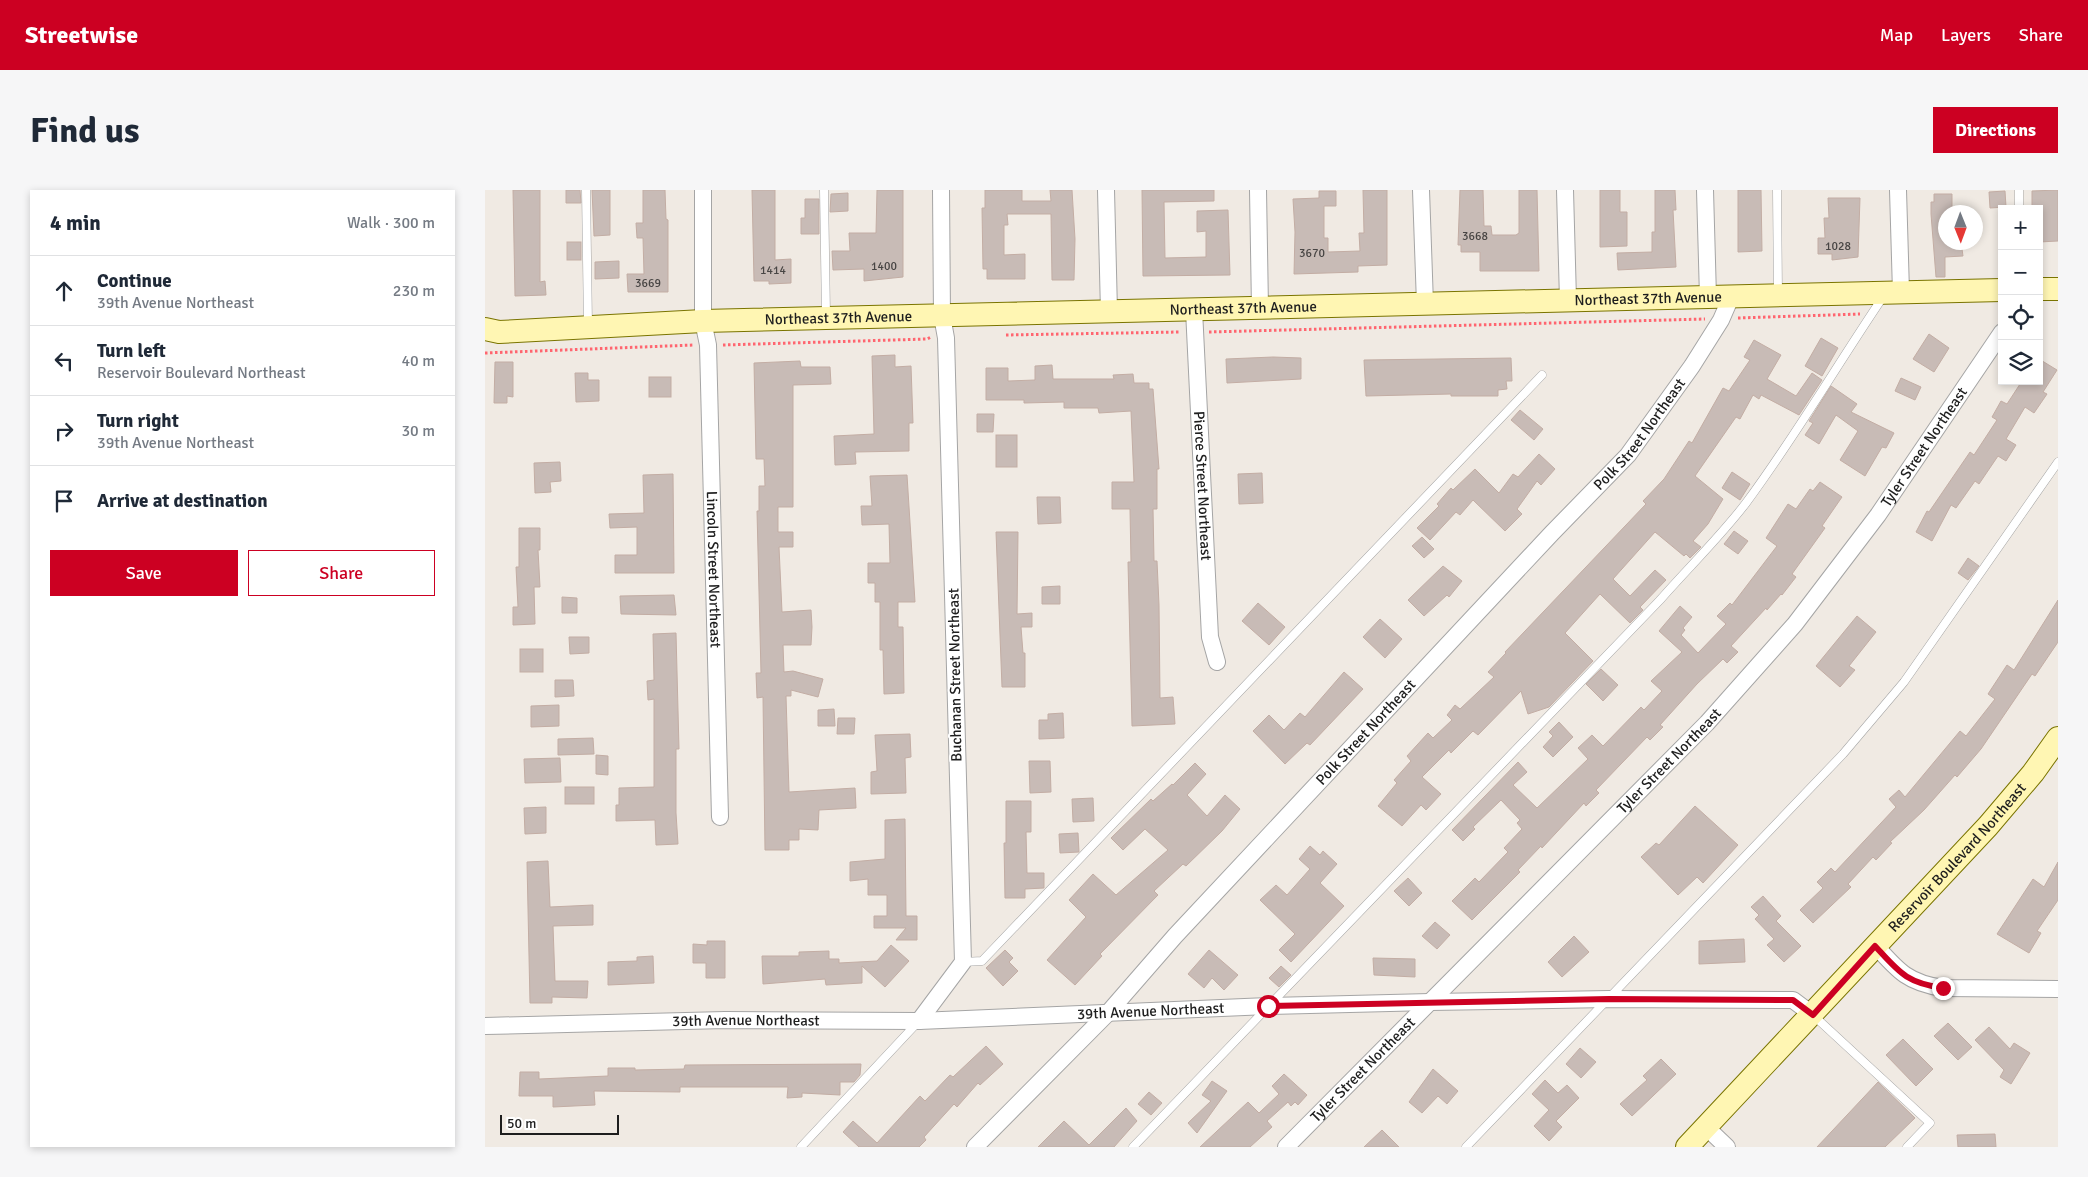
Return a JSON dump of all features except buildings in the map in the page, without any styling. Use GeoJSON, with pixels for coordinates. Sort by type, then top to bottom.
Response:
{"type":"FeatureCollection","features":[{"type":"Feature","properties":{"kind":"street","name":"Lincoln Street Northeast"},"geometry":{"type":"LineString","coordinates":[[703,190],[703,322],[708,345],[720,817]]}},
{"type":"Feature","properties":{"kind":"street","name":"Buchanan Street Northeast"},"geometry":{"type":"LineString","coordinates":[[941,190],[938,325],[947,358],[963,962]]}},
{"type":"Feature","properties":{"kind":"street"},"geometry":{"type":"LineString","coordinates":[[1106,190],[1109,312]]}},
{"type":"Feature","properties":{"kind":"street"},"geometry":{"type":"LineString","coordinates":[[1258,190],[1260,308]]}},
{"type":"Feature","properties":{"kind":"street"},"geometry":{"type":"LineString","coordinates":[[1421,190],[1425,304]]}},
{"type":"Feature","properties":{"kind":"street"},"geometry":{"type":"LineString","coordinates":[[1565,190],[1568,300]]}},
{"type":"Feature","properties":{"kind":"street"},"geometry":{"type":"LineString","coordinates":[[1705,190],[1707,308]]}},
{"type":"Feature","properties":{"kind":"street"},"geometry":{"type":"LineString","coordinates":[[1893,293],[1899,190]]}},
{"type":"Feature","properties":{"kind":"street"},"geometry":{"type":"LineString","coordinates":[[2043,289],[2058,289]]}},
{"type":"Feature","properties":{"kind":"street","name":"Northeast 37th Avenue"},"geometry":{"type":"LineString","coordinates":[[485,329],[499,332],[826,318],[938,325],[1109,312],[1568,300],[1707,308],[1731,297],[1998,290]]}},
{"type":"Feature","properties":{"kind":"street","name":"Polk Street Northeast"},"geometry":{"type":"LineString","coordinates":[[975,1147],[1108,1013],[1202,907],[1545,540],[1628,455],[1692,366],[1721,320],[1731,297]]}},
{"type":"Feature","properties":{"kind":"street","name":"Pierce Street Northeast"},"geometry":{"type":"LineString","coordinates":[[1194,310],[1210,637],[1217,662]]}},
{"type":"Feature","properties":{"kind":"street","name":"Tyler Street Northeast"},"geometry":{"type":"LineString","coordinates":[[1286,1147],[1707,723],[1795,624],[1878,515],[1998,338]]}},
{"type":"Feature","properties":{"kind":"street","name":"Reservoir Boulevard Northeast"},"geometry":{"type":"LineString","coordinates":[[1687,1147],[1813,1015],[1988,826],[2033,773],[2058,738]]}},
{"type":"Feature","properties":{"kind":"street"},"geometry":{"type":"LineString","coordinates":[[1875,946],[1901,974],[1913,982],[1926,986],[1943,988],[2058,989]]}},
{"type":"Feature","properties":{"kind":"street"},"geometry":{"type":"LineString","coordinates":[[919,1021],[963,962]]}},
{"type":"Feature","properties":{"kind":"street","name":"39th Avenue Northeast"},"geometry":{"type":"LineString","coordinates":[[485,1026],[725,1020],[919,1021],[1268,1006],[1609,999],[1793,1000],[1813,1015]]}},
{"type":"Feature","properties":{"kind":"street"},"geometry":{"type":"LineString","coordinates":[[1705,1127],[1727,1147]]}},
{"type":"Feature","properties":{"kind":"lane"},"geometry":{"type":"LineString","coordinates":[[586,190],[588,327]]}},
{"type":"Feature","properties":{"kind":"lane"},"geometry":{"type":"LineString","coordinates":[[824,190],[826,318]]}},
{"type":"Feature","properties":{"kind":"lane"},"geometry":{"type":"LineString","coordinates":[[1777,190],[1777,296]]}},
{"type":"Feature","properties":{"kind":"lane"},"geometry":{"type":"LineString","coordinates":[[2019,190],[2019,205]]}},
{"type":"Feature","properties":{"kind":"lane"},"geometry":{"type":"LineString","coordinates":[[1133,1147],[1660,600],[1745,504],[1893,293]]}},
{"type":"Feature","properties":{"kind":"lane"},"geometry":{"type":"LineString","coordinates":[[963,962],[982,961],[1541,375]]}},
{"type":"Feature","properties":{"kind":"lane"},"geometry":{"type":"LineString","coordinates":[[1466,1147],[1843,754],[1898,689],[2058,462]]}},
{"type":"Feature","properties":{"kind":"lane"},"geometry":{"type":"LineString","coordinates":[[1813,1015],[1930,1123],[1907,1147]]}},
{"type":"Feature","properties":{"kind":"lane"},"geometry":{"type":"LineString","coordinates":[[801,1147],[919,1021]]}},
{"type":"Feature","properties":{"kind":"path"},"geometry":{"type":"LineString","coordinates":[[1217,331],[1707,308]]}},
{"type":"Feature","properties":{"kind":"path"},"geometry":{"type":"LineString","coordinates":[[728,345],[927,339],[938,325]]}},
{"type":"Feature","properties":{"kind":"path"},"geometry":{"type":"LineString","coordinates":[[1003,334],[1187,332]]}},
{"type":"Feature","properties":{"kind":"path"},"geometry":{"type":"LineString","coordinates":[[485,353],[697,345]]}},
{"type":"Feature","properties":{"kind":"route"},"geometry":{"type":"LineString","coordinates":[[1268,1006],[1609,999],[1793,1000],[1813,1015],[1875,946],[1901,974],[1913,982],[1943,988]]}}]}
